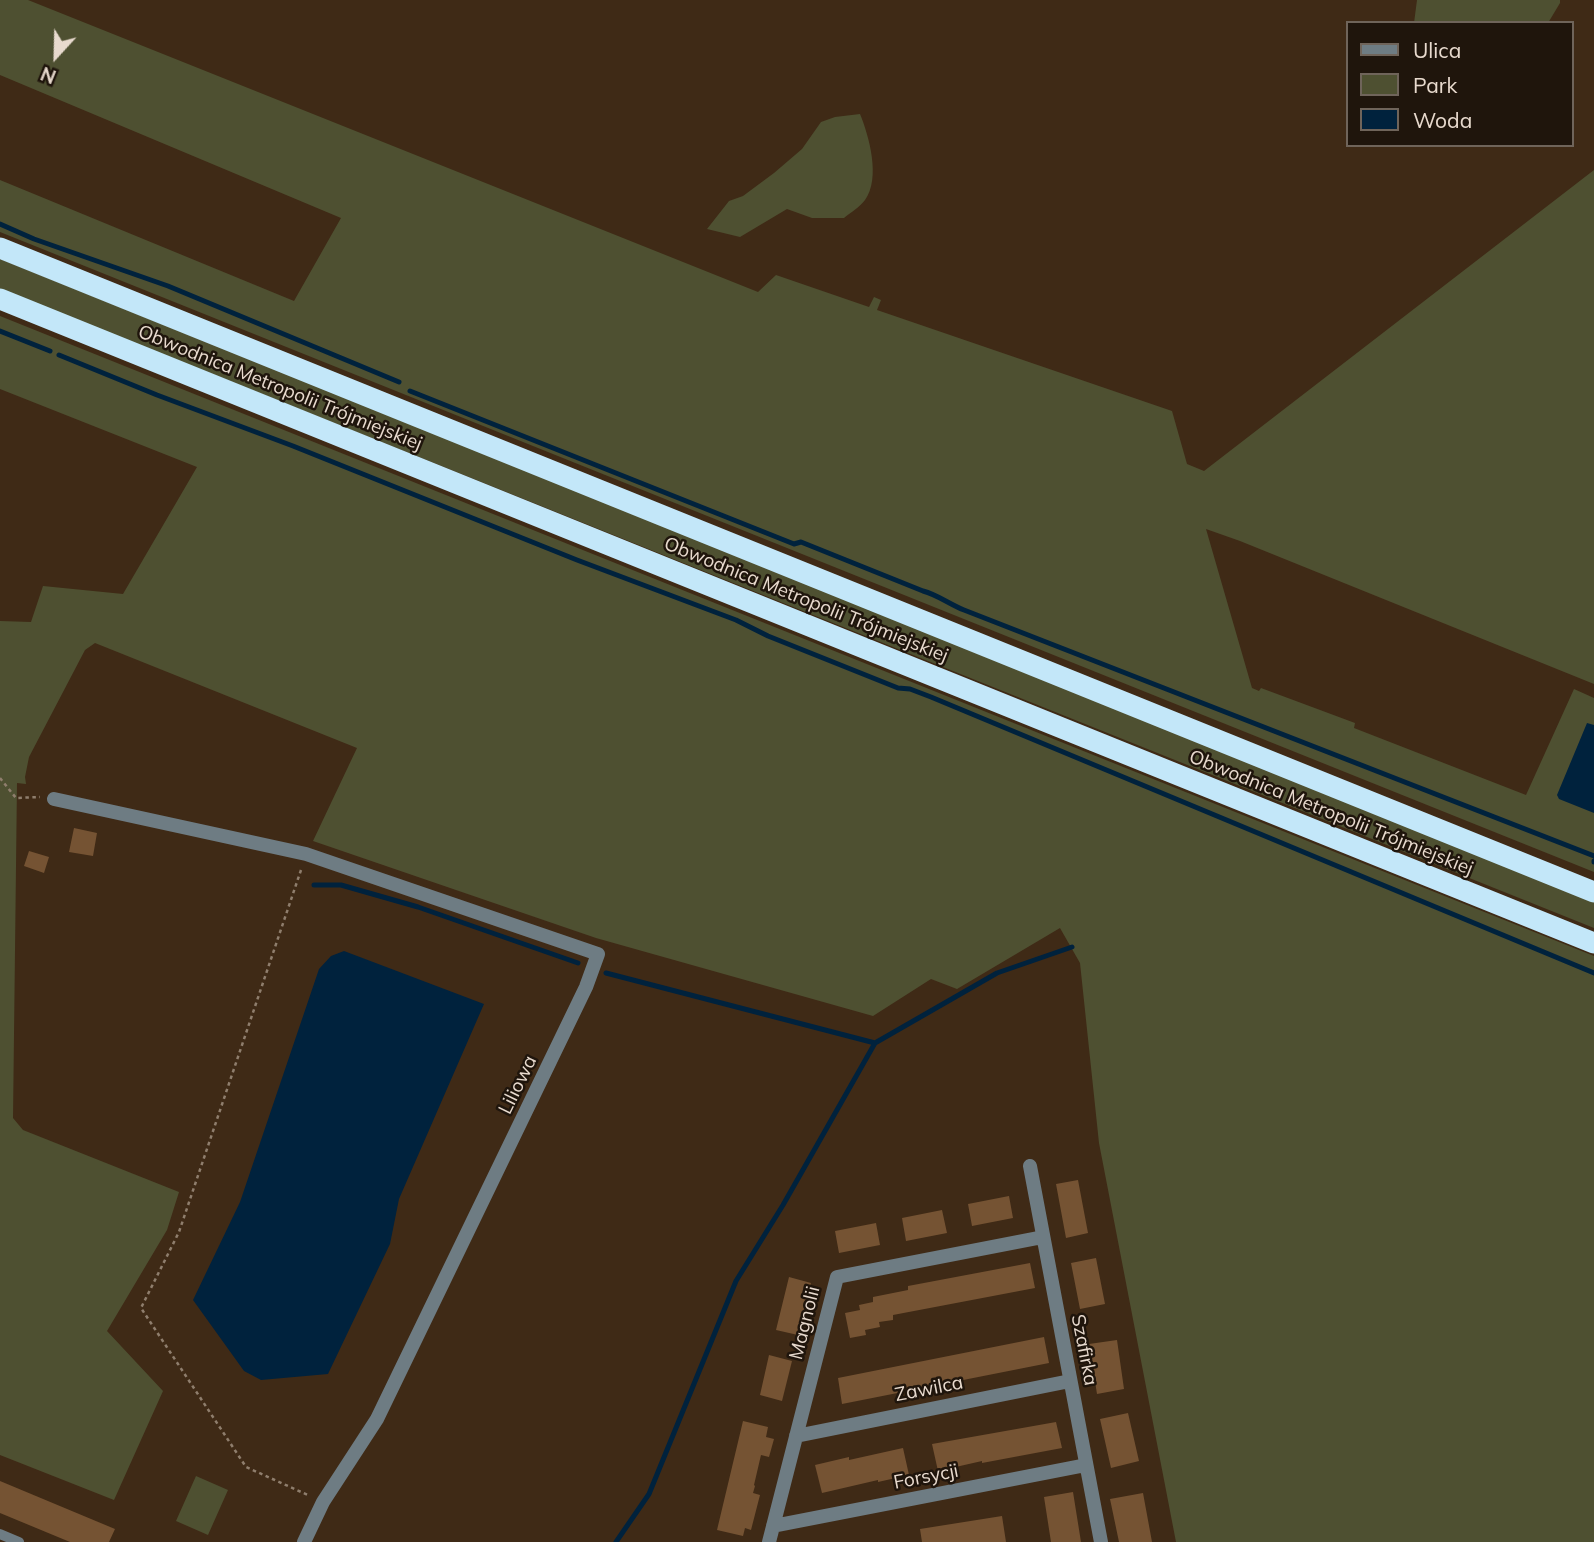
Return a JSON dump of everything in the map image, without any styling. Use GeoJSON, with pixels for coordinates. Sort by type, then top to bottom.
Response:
{"type":"FeatureCollection","features":[{"type":"Feature","properties":{"kind":"highway","name":"Obwodnica Metropolii Trójmiejskiej"},"geometry":{"type":"LineString","coordinates":[[0,248],[1594,892]]}},
{"type":"Feature","properties":{"kind":"highway","name":"Obwodnica Metropolii Trójmiejskiej"},"geometry":{"type":"LineString","coordinates":[[0,299],[1594,943]]}},
{"type":"Feature","properties":{"kind":"street","name":"Liliowa"},"geometry":{"type":"LineString","coordinates":[[54,799],[306,854],[598,954],[586,987],[377,1419],[323,1502],[304,1542]]}},
{"type":"Feature","properties":{"kind":"street","name":"Szafirka"},"geometry":{"type":"LineString","coordinates":[[1030,1166],[1101,1542]]}},
{"type":"Feature","properties":{"kind":"street","name":"Magnolii"},"geometry":{"type":"LineString","coordinates":[[769,1542],[837,1277],[1044,1237]]}},
{"type":"Feature","properties":{"kind":"street","name":"Zawilca"},"geometry":{"type":"LineString","coordinates":[[796,1436],[1070,1381]]}},
{"type":"Feature","properties":{"kind":"street","name":"Forsycji"},"geometry":{"type":"LineString","coordinates":[[773,1526],[1086,1465]]}},
{"type":"Feature","properties":{"kind":"lane"},"geometry":{"type":"LineString","coordinates":[[0,1534],[17,1541]]}},
{"type":"Feature","properties":{"kind":"path"},"geometry":{"type":"LineString","coordinates":[[0,778],[16,798],[54,799]]}},
{"type":"Feature","properties":{"kind":"path"},"geometry":{"type":"LineString","coordinates":[[306,854],[178,1233],[141,1308],[246,1468],[323,1502]]}},
{"type":"Feature","properties":{"kind":"green space"},"geometry":{"type":"Polygon","coordinates":[[[0,0],[28,0],[758,292],[776,275],[869,307],[874,297],[881,300],[877,310],[1172,411],[1187,464],[1204,471],[1594,170],[1594,684],[1206,529],[1252,688],[1259,691],[1261,688],[1355,723],[1354,728],[1526,795],[1574,689],[1594,698],[1594,872],[0,232],[0,180],[294,301],[341,218],[0,75],[0,0]]]}},
{"type":"Feature","properties":{"kind":"green space"},"geometry":{"type":"Polygon","coordinates":[[[1417,0],[1560,0],[1549,21],[1414,21],[1417,0]]]}},
{"type":"Feature","properties":{"kind":"green space"},"geometry":{"type":"Polygon","coordinates":[[[860,114],[870,145],[872,180],[865,200],[844,218],[812,218],[787,209],[740,237],[707,229],[729,201],[743,196],[802,149],[821,122],[860,114]]]}},
{"type":"Feature","properties":{"kind":"green space"},"geometry":{"type":"Polygon","coordinates":[[[0,259],[1594,899],[1594,928],[0,289],[0,259]]]}},
{"type":"Feature","properties":{"kind":"green space"},"geometry":{"type":"Polygon","coordinates":[[[0,316],[1594,956],[1594,1542],[1176,1542],[1099,1143],[1080,963],[1060,928],[957,989],[931,979],[873,1016],[596,938],[313,841],[357,748],[95,643],[85,650],[29,757],[26,784],[17,783],[13,1118],[23,1130],[179,1192],[167,1230],[107,1331],[163,1391],[114,1500],[0,1455],[0,621],[31,622],[43,586],[123,594],[197,467],[0,389],[0,316]]]}},
{"type":"Feature","properties":{"kind":"green space"},"geometry":{"type":"Polygon","coordinates":[[[196,1476],[228,1490],[208,1535],[176,1521],[196,1476]]]}},
{"type":"Feature","properties":{"kind":"water"},"geometry":{"type":"Polygon","coordinates":[[[1587,723],[1594,725],[1594,813],[1559,799],[1557,795],[1587,723]]]}},
{"type":"Feature","properties":{"kind":"water"},"geometry":{"type":"Polygon","coordinates":[[[344,951],[484,1004],[399,1199],[390,1244],[328,1374],[261,1380],[244,1371],[193,1300],[240,1202],[319,969],[331,956],[344,951]]]}},
{"type":"Feature","properties":{"kind":"building"},"geometry":{"type":"Polygon","coordinates":[[[74,828],[97,833],[93,856],[69,852],[74,828]]]}},
{"type":"Feature","properties":{"kind":"building"},"geometry":{"type":"Polygon","coordinates":[[[29,851],[49,857],[44,873],[24,866],[29,851]]]}},
{"type":"Feature","properties":{"kind":"building"},"geometry":{"type":"Polygon","coordinates":[[[1078,1180],[1088,1233],[1066,1238],[1056,1184],[1078,1180]]]}},
{"type":"Feature","properties":{"kind":"building"},"geometry":{"type":"Polygon","coordinates":[[[1009,1196],[1013,1218],[972,1226],[968,1204],[1009,1196]]]}},
{"type":"Feature","properties":{"kind":"building"},"geometry":{"type":"Polygon","coordinates":[[[942,1210],[947,1233],[906,1241],[902,1218],[942,1210]]]}},
{"type":"Feature","properties":{"kind":"building"},"geometry":{"type":"Polygon","coordinates":[[[876,1223],[880,1245],[839,1253],[835,1231],[876,1223]]]}},
{"type":"Feature","properties":{"kind":"building"},"geometry":{"type":"Polygon","coordinates":[[[1096,1258],[1105,1304],[1080,1309],[1071,1263],[1096,1258]]]}},
{"type":"Feature","properties":{"kind":"building"},"geometry":{"type":"Polygon","coordinates":[[[1030,1263],[1035,1288],[893,1315],[893,1320],[879,1322],[880,1327],[865,1330],[866,1335],[850,1338],[845,1313],[860,1310],[859,1305],[873,1302],[873,1297],[908,1290],[908,1286],[1030,1263]]]}},
{"type":"Feature","properties":{"kind":"building"},"geometry":{"type":"Polygon","coordinates":[[[789,1277],[811,1283],[798,1335],[776,1330],[789,1277]]]}},
{"type":"Feature","properties":{"kind":"building"},"geometry":{"type":"Polygon","coordinates":[[[1044,1337],[1049,1363],[842,1404],[838,1378],[1044,1337]]]}},
{"type":"Feature","properties":{"kind":"building"},"geometry":{"type":"Polygon","coordinates":[[[1117,1340],[1124,1389],[1097,1394],[1089,1344],[1117,1340]]]}},
{"type":"Feature","properties":{"kind":"building"},"geometry":{"type":"Polygon","coordinates":[[[769,1355],[792,1361],[782,1401],[760,1395],[769,1355]]]}},
{"type":"Feature","properties":{"kind":"building"},"geometry":{"type":"Polygon","coordinates":[[[1128,1413],[1139,1461],[1111,1468],[1100,1419],[1128,1413]]]}},
{"type":"Feature","properties":{"kind":"building"},"geometry":{"type":"Polygon","coordinates":[[[743,1421],[768,1427],[766,1437],[774,1439],[769,1457],[761,1455],[753,1493],[760,1495],[751,1530],[745,1528],[743,1536],[717,1530],[743,1421]]]}},
{"type":"Feature","properties":{"kind":"building"},"geometry":{"type":"Polygon","coordinates":[[[1056,1422],[1062,1448],[938,1471],[932,1444],[1056,1422]]]}},
{"type":"Feature","properties":{"kind":"building"},"geometry":{"type":"Polygon","coordinates":[[[903,1448],[909,1475],[822,1493],[815,1465],[903,1448]]]}},
{"type":"Feature","properties":{"kind":"building"},"geometry":{"type":"Polygon","coordinates":[[[0,1481],[115,1529],[109,1542],[70,1542],[0,1513],[0,1481]]]}},
{"type":"Feature","properties":{"kind":"building"},"geometry":{"type":"Polygon","coordinates":[[[1073,1492],[1081,1542],[1051,1542],[1044,1497],[1073,1492]]]}},
{"type":"Feature","properties":{"kind":"building"},"geometry":{"type":"Polygon","coordinates":[[[1143,1493],[1152,1542],[1119,1542],[1110,1499],[1143,1493]]]}},
{"type":"Feature","properties":{"kind":"building"},"geometry":{"type":"Polygon","coordinates":[[[1002,1516],[1006,1542],[922,1542],[920,1529],[1002,1516]]]}},
{"type":"Feature","properties":{"kind":"waterway"},"geometry":{"type":"LineString","coordinates":[[0,224],[34,239],[168,286],[399,382]]}},
{"type":"Feature","properties":{"kind":"waterway"},"geometry":{"type":"LineString","coordinates":[[0,331],[50,351]]}},
{"type":"Feature","properties":{"kind":"waterway"},"geometry":{"type":"LineString","coordinates":[[59,355],[736,620],[768,636],[898,688],[910,689],[931,697],[1594,973]]}},
{"type":"Feature","properties":{"kind":"waterway"},"geometry":{"type":"LineString","coordinates":[[410,391],[794,544],[801,542],[934,595],[964,610],[1594,856]]}},
{"type":"Feature","properties":{"kind":"waterway"},"geometry":{"type":"LineString","coordinates":[[314,885],[341,885],[418,907],[578,963]]}},
{"type":"Feature","properties":{"kind":"waterway"},"geometry":{"type":"LineString","coordinates":[[606,973],[875,1043],[997,973],[1072,947]]}},
{"type":"Feature","properties":{"kind":"waterway"},"geometry":{"type":"LineString","coordinates":[[616,1542],[649,1494],[736,1281],[783,1205],[875,1043]]}}]}
